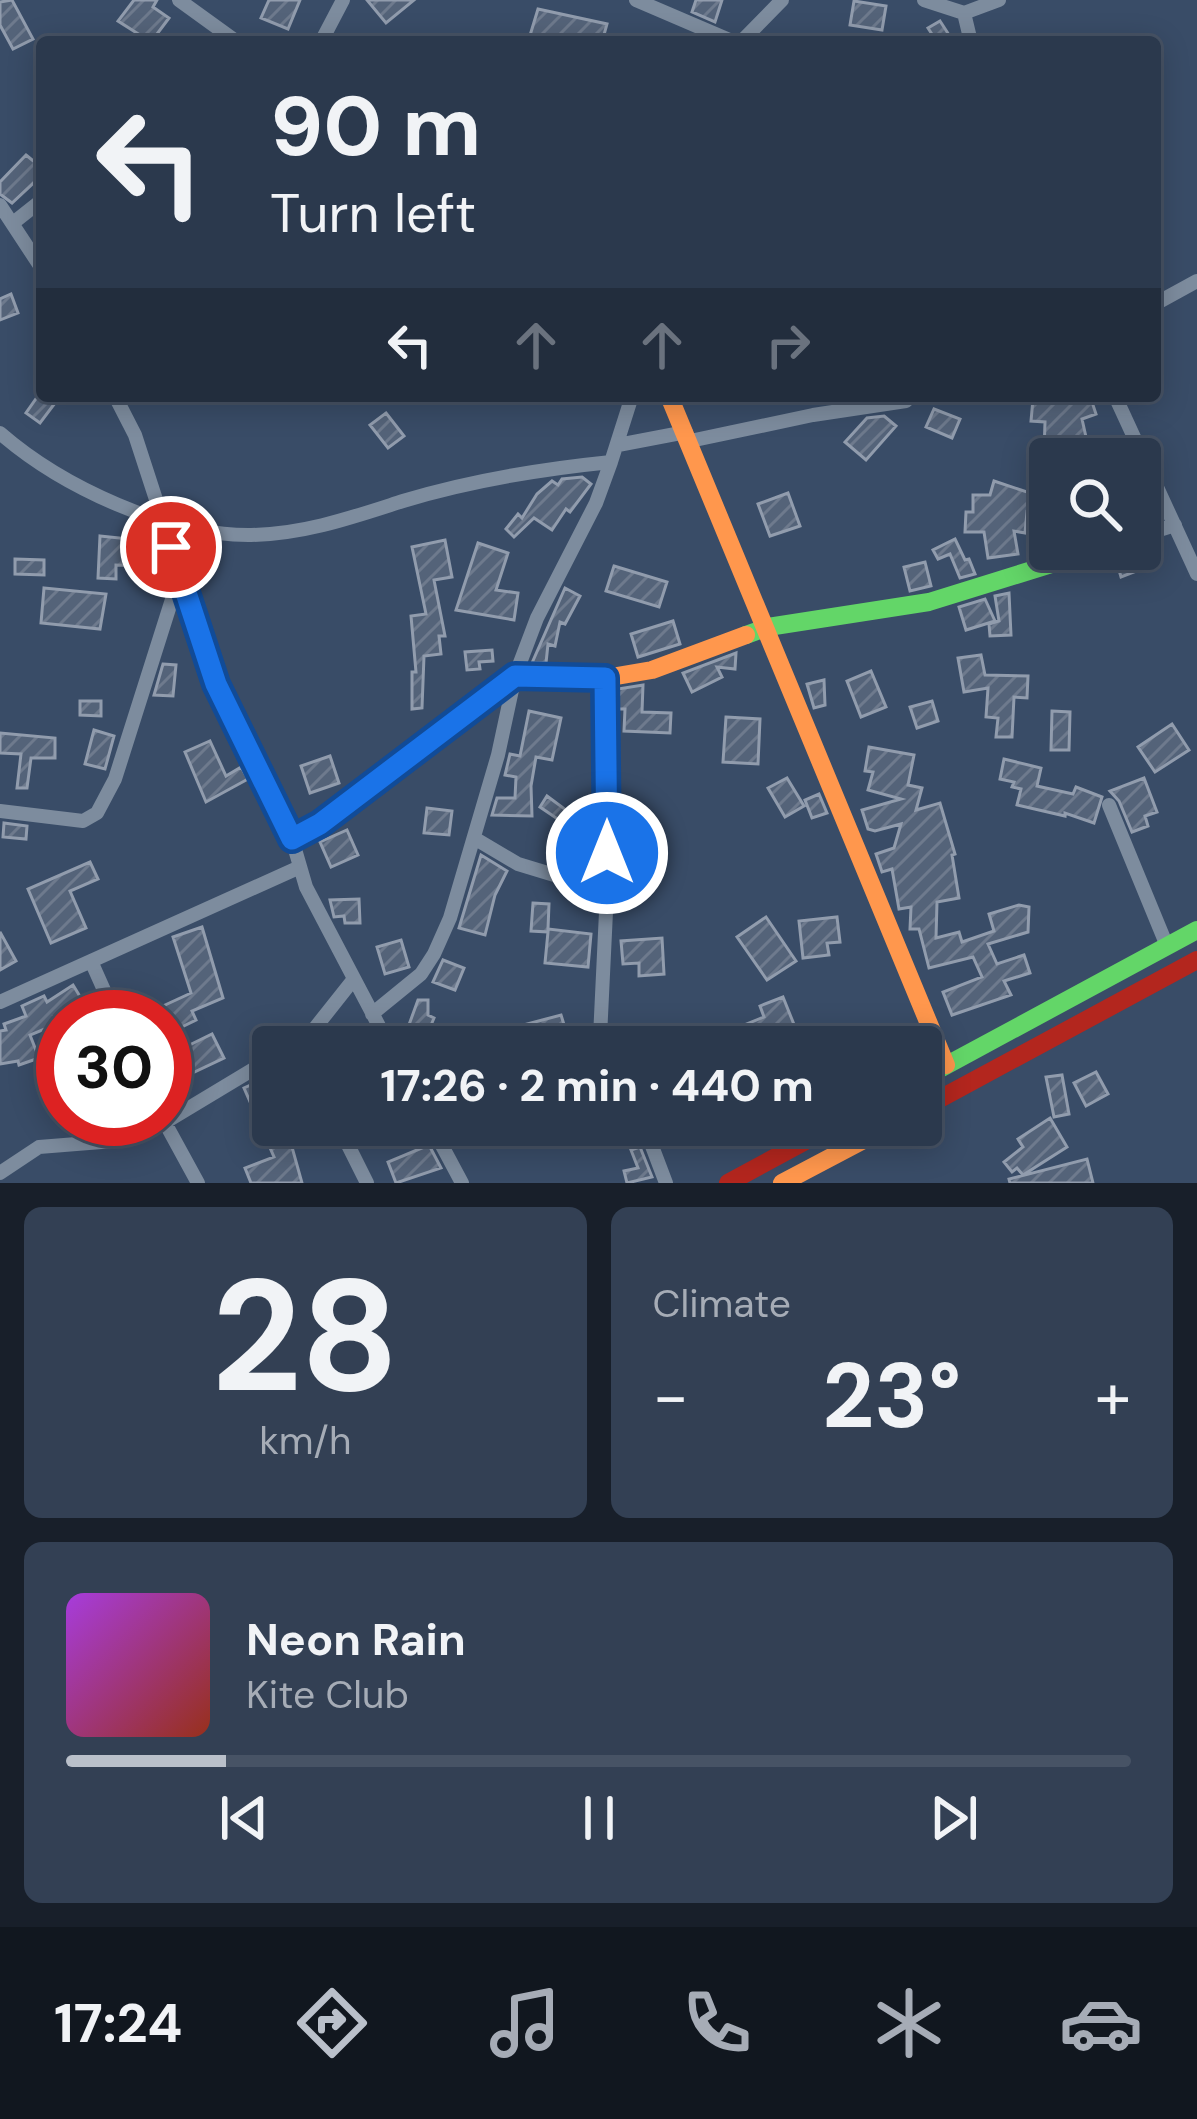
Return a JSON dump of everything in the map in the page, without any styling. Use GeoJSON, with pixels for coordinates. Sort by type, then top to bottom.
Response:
{"type":"FeatureCollection","features":[{"type":"Feature","properties":{"kind":"main road"},"geometry":{"type":"LineString","coordinates":[[672,402],[946,1065]]}},
{"type":"Feature","properties":{"kind":"main road"},"geometry":{"type":"LineString","coordinates":[[292,839],[320,824],[515,676],[605,678],[652,670],[768,627],[929,602],[1032,570]]}},
{"type":"Feature","properties":{"kind":"main road"},"geometry":{"type":"LineString","coordinates":[[942,1067],[1197,930]]}},
{"type":"Feature","properties":{"kind":"main road"},"geometry":{"type":"LineString","coordinates":[[942,1098],[1197,959]]}},
{"type":"Feature","properties":{"kind":"main road"},"geometry":{"type":"LineString","coordinates":[[728,1183],[797,1146]]}},
{"type":"Feature","properties":{"kind":"main road"},"geometry":{"type":"LineString","coordinates":[[782,1183],[852,1146]]}},
{"type":"Feature","properties":{"kind":"street"},"geometry":{"type":"LineString","coordinates":[[179,0],[215,36]]}},
{"type":"Feature","properties":{"kind":"street"},"geometry":{"type":"LineString","coordinates":[[324,36],[343,0]]}},
{"type":"Feature","properties":{"kind":"street"},"geometry":{"type":"LineString","coordinates":[[636,0],[723,36]]}},
{"type":"Feature","properties":{"kind":"street"},"geometry":{"type":"LineString","coordinates":[[743,36],[782,0]]}},
{"type":"Feature","properties":{"kind":"street"},"geometry":{"type":"LineString","coordinates":[[924,0],[964,13],[999,0]]}},
{"type":"Feature","properties":{"kind":"street"},"geometry":{"type":"LineString","coordinates":[[964,13],[970,36]]}},
{"type":"Feature","properties":{"kind":"street"},"geometry":{"type":"LineString","coordinates":[[13,223],[36,205]]}},
{"type":"Feature","properties":{"kind":"street"},"geometry":{"type":"LineString","coordinates":[[0,206],[36,259]]}},
{"type":"Feature","properties":{"kind":"street"},"geometry":{"type":"LineString","coordinates":[[1161,301],[1197,281]]}},
{"type":"Feature","properties":{"kind":"street"},"geometry":{"type":"LineString","coordinates":[[118,402],[135,435],[216,684],[292,839],[306,887],[379,1026]]}},
{"type":"Feature","properties":{"kind":"street"},"geometry":{"type":"LineString","coordinates":[[372,1014],[421,974],[434,955],[474,838],[515,676],[537,618],[596,503],[630,402]]}},
{"type":"Feature","properties":{"kind":"street"},"geometry":{"type":"LineString","coordinates":[[618,445],[899,402]]}},
{"type":"Feature","properties":{"kind":"street"},"geometry":{"type":"LineString","coordinates":[[1118,402],[1197,574]]}},
{"type":"Feature","properties":{"kind":"street"},"geometry":{"type":"LineString","coordinates":[[0,434],[95,497],[162,519],[229,533],[294,531],[516,476],[611,462]]}},
{"type":"Feature","properties":{"kind":"street"},"geometry":{"type":"LineString","coordinates":[[1161,529],[1175,525]]}},
{"type":"Feature","properties":{"kind":"street"},"geometry":{"type":"LineString","coordinates":[[0,812],[83,821],[97,813],[115,779],[180,574]]}},
{"type":"Feature","properties":{"kind":"street"},"geometry":{"type":"LineString","coordinates":[[600,1026],[607,891],[605,678]]}},
{"type":"Feature","properties":{"kind":"street"},"geometry":{"type":"LineString","coordinates":[[1108,805],[1168,946]]}},
{"type":"Feature","properties":{"kind":"street"},"geometry":{"type":"LineString","coordinates":[[474,838],[532,869],[607,891]]}},
{"type":"Feature","properties":{"kind":"street"},"geometry":{"type":"LineString","coordinates":[[0,1002],[300,866]]}},
{"type":"Feature","properties":{"kind":"street"},"geometry":{"type":"LineString","coordinates":[[91,961],[104,990]]}},
{"type":"Feature","properties":{"kind":"street"},"geometry":{"type":"LineString","coordinates":[[316,1026],[352,980]]}},
{"type":"Feature","properties":{"kind":"street"},"geometry":{"type":"LineString","coordinates":[[192,1105],[252,1070]]}},
{"type":"Feature","properties":{"kind":"street"},"geometry":{"type":"LineString","coordinates":[[0,1173],[39,1147],[52,1146]]}},
{"type":"Feature","properties":{"kind":"street"},"geometry":{"type":"LineString","coordinates":[[178,1146],[198,1183]]}},
{"type":"Feature","properties":{"kind":"street"},"geometry":{"type":"LineString","coordinates":[[349,1146],[368,1183]]}},
{"type":"Feature","properties":{"kind":"street"},"geometry":{"type":"LineString","coordinates":[[442,1146],[462,1183]]}},
{"type":"Feature","properties":{"kind":"street"},"geometry":{"type":"LineString","coordinates":[[652,1146],[666,1183]]}},
{"type":"Feature","properties":{"kind":"building"},"geometry":{"type":"Polygon","coordinates":[[[12,0],[33,39],[13,49],[0,25],[0,2],[12,0]]]}},
{"type":"Feature","properties":{"kind":"building"},"geometry":{"type":"Polygon","coordinates":[[[134,0],[157,0],[153,7],[169,18],[156,36],[142,36],[118,21],[134,0]]]}},
{"type":"Feature","properties":{"kind":"building"},"geometry":{"type":"Polygon","coordinates":[[[269,0],[300,0],[288,29],[261,18],[269,0]]]}},
{"type":"Feature","properties":{"kind":"building"},"geometry":{"type":"Polygon","coordinates":[[[367,0],[414,0],[386,23],[367,0]]]}},
{"type":"Feature","properties":{"kind":"building"},"geometry":{"type":"Polygon","coordinates":[[[696,0],[722,0],[715,22],[692,12],[696,0]]]}},
{"type":"Feature","properties":{"kind":"building"},"geometry":{"type":"Polygon","coordinates":[[[854,1],[886,6],[882,30],[850,25],[854,1]]]}},
{"type":"Feature","properties":{"kind":"building"},"geometry":{"type":"Polygon","coordinates":[[[538,9],[607,24],[604,36],[530,36],[538,9]]]}},
{"type":"Feature","properties":{"kind":"building"},"geometry":{"type":"Polygon","coordinates":[[[940,21],[950,36],[933,36],[928,28],[940,21]]]}},
{"type":"Feature","properties":{"kind":"building"},"geometry":{"type":"Polygon","coordinates":[[[26,155],[36,163],[36,181],[12,203],[0,194],[0,182],[26,155]]]}},
{"type":"Feature","properties":{"kind":"building"},"geometry":{"type":"Polygon","coordinates":[[[11,294],[18,313],[0,320],[0,299],[11,294]]]}},
{"type":"Feature","properties":{"kind":"building"},"geometry":{"type":"Polygon","coordinates":[[[36,399],[55,403],[40,423],[26,413],[36,399]]]}},
{"type":"Feature","properties":{"kind":"building"},"geometry":{"type":"Polygon","coordinates":[[[1033,402],[1092,402],[1096,414],[1082,419],[1086,438],[1044,438],[1045,422],[1031,421],[1033,402]]]}},
{"type":"Feature","properties":{"kind":"building"},"geometry":{"type":"Polygon","coordinates":[[[934,409],[960,419],[952,438],[926,427],[934,409]]]}},
{"type":"Feature","properties":{"kind":"building"},"geometry":{"type":"Polygon","coordinates":[[[386,413],[404,436],[388,448],[370,425],[386,413]]]}},
{"type":"Feature","properties":{"kind":"building"},"geometry":{"type":"Polygon","coordinates":[[[884,416],[896,426],[866,460],[845,442],[867,418],[884,416]]]}},
{"type":"Feature","properties":{"kind":"building"},"geometry":{"type":"Polygon","coordinates":[[[582,477],[591,484],[552,530],[534,518],[514,537],[506,529],[518,514],[522,518],[552,481],[558,485],[562,479],[582,477]]]}},
{"type":"Feature","properties":{"kind":"building"},"geometry":{"type":"Polygon","coordinates":[[[994,481],[1029,493],[1025,533],[1014,531],[1018,554],[988,558],[984,532],[965,532],[973,495],[990,495],[994,481]]]}},
{"type":"Feature","properties":{"kind":"building"},"geometry":{"type":"Polygon","coordinates":[[[788,493],[800,526],[770,536],[758,504],[788,493]]]}},
{"type":"Feature","properties":{"kind":"building"},"geometry":{"type":"Polygon","coordinates":[[[100,536],[149,541],[148,566],[116,565],[116,579],[98,578],[100,536]]]}},
{"type":"Feature","properties":{"kind":"building"},"geometry":{"type":"Polygon","coordinates":[[[955,539],[975,574],[960,578],[950,554],[938,559],[933,550],[955,539]]]}},
{"type":"Feature","properties":{"kind":"building"},"geometry":{"type":"Polygon","coordinates":[[[445,540],[452,577],[434,580],[445,636],[439,636],[441,654],[424,656],[422,708],[412,709],[412,672],[416,672],[411,616],[426,614],[412,547],[445,540]]]}},
{"type":"Feature","properties":{"kind":"building"},"geometry":{"type":"Polygon","coordinates":[[[478,543],[508,553],[496,590],[518,593],[514,620],[456,610],[478,543]]]}},
{"type":"Feature","properties":{"kind":"building"},"geometry":{"type":"Polygon","coordinates":[[[15,559],[44,560],[44,575],[15,574],[15,559]]]}},
{"type":"Feature","properties":{"kind":"building"},"geometry":{"type":"Polygon","coordinates":[[[925,562],[931,586],[910,591],[904,567],[925,562]]]}},
{"type":"Feature","properties":{"kind":"building"},"geometry":{"type":"Polygon","coordinates":[[[614,566],[667,582],[659,607],[606,591],[614,566]]]}},
{"type":"Feature","properties":{"kind":"building"},"geometry":{"type":"Polygon","coordinates":[[[44,588],[106,594],[100,629],[41,623],[44,588]]]}},
{"type":"Feature","properties":{"kind":"building"},"geometry":{"type":"Polygon","coordinates":[[[565,588],[580,596],[565,624],[560,622],[555,646],[548,644],[546,663],[532,663],[565,588]]]}},
{"type":"Feature","properties":{"kind":"building"},"geometry":{"type":"Polygon","coordinates":[[[1009,593],[1011,635],[990,636],[989,624],[999,621],[995,596],[1009,593]]]}},
{"type":"Feature","properties":{"kind":"building"},"geometry":{"type":"Polygon","coordinates":[[[985,599],[995,621],[966,630],[959,607],[985,599]]]}},
{"type":"Feature","properties":{"kind":"building"},"geometry":{"type":"Polygon","coordinates":[[[673,621],[680,644],[638,657],[631,634],[673,621]]]}},
{"type":"Feature","properties":{"kind":"building"},"geometry":{"type":"Polygon","coordinates":[[[492,650],[493,661],[479,662],[480,669],[467,670],[465,652],[492,650]]]}},
{"type":"Feature","properties":{"kind":"building"},"geometry":{"type":"Polygon","coordinates":[[[736,653],[735,669],[717,667],[722,677],[692,692],[683,673],[736,653]]]}},
{"type":"Feature","properties":{"kind":"building"},"geometry":{"type":"Polygon","coordinates":[[[981,655],[985,675],[1028,676],[1027,698],[1014,697],[1012,737],[996,737],[998,718],[986,717],[988,688],[964,692],[958,658],[981,655]]]}},
{"type":"Feature","properties":{"kind":"building"},"geometry":{"type":"Polygon","coordinates":[[[163,664],[176,665],[173,696],[154,695],[163,664]]]}},
{"type":"Feature","properties":{"kind":"building"},"geometry":{"type":"Polygon","coordinates":[[[871,671],[886,707],[861,717],[847,681],[871,671]]]}},
{"type":"Feature","properties":{"kind":"building"},"geometry":{"type":"Polygon","coordinates":[[[824,680],[825,705],[814,708],[807,684],[824,680]]]}},
{"type":"Feature","properties":{"kind":"building"},"geometry":{"type":"Polygon","coordinates":[[[643,685],[642,712],[671,713],[670,733],[624,731],[625,709],[617,709],[618,689],[643,685]]]}},
{"type":"Feature","properties":{"kind":"building"},"geometry":{"type":"Polygon","coordinates":[[[80,701],[101,701],[101,716],[80,715],[80,701]]]}},
{"type":"Feature","properties":{"kind":"building"},"geometry":{"type":"Polygon","coordinates":[[[932,701],[938,721],[917,728],[910,707],[932,701]]]}},
{"type":"Feature","properties":{"kind":"building"},"geometry":{"type":"Polygon","coordinates":[[[529,711],[561,718],[552,760],[536,757],[532,816],[492,815],[497,798],[515,798],[516,777],[505,775],[510,754],[520,756],[529,711]]]}},
{"type":"Feature","properties":{"kind":"building"},"geometry":{"type":"Polygon","coordinates":[[[1052,711],[1070,712],[1069,750],[1051,750],[1052,711]]]}},
{"type":"Feature","properties":{"kind":"building"},"geometry":{"type":"Polygon","coordinates":[[[726,717],[760,719],[758,764],[723,762],[726,717]]]}},
{"type":"Feature","properties":{"kind":"building"},"geometry":{"type":"Polygon","coordinates":[[[1172,724],[1189,750],[1155,772],[1138,747],[1172,724]]]}},
{"type":"Feature","properties":{"kind":"building"},"geometry":{"type":"Polygon","coordinates":[[[94,730],[114,736],[105,769],[85,764],[94,730]]]}},
{"type":"Feature","properties":{"kind":"building"},"geometry":{"type":"Polygon","coordinates":[[[0,733],[55,738],[55,758],[31,758],[27,788],[17,788],[21,754],[0,753],[0,733]]]}},
{"type":"Feature","properties":{"kind":"building"},"geometry":{"type":"Polygon","coordinates":[[[210,741],[226,776],[241,767],[248,779],[206,802],[185,752],[210,741]]]}},
{"type":"Feature","properties":{"kind":"building"},"geometry":{"type":"Polygon","coordinates":[[[869,747],[914,755],[908,785],[922,788],[916,810],[940,803],[955,854],[959,898],[937,902],[936,938],[959,932],[962,942],[994,931],[989,914],[1019,905],[1029,907],[1028,932],[988,944],[997,964],[1024,955],[1030,973],[1004,981],[1011,995],[952,1015],[943,992],[982,977],[973,957],[929,968],[919,929],[910,929],[911,907],[899,909],[892,869],[882,872],[876,854],[894,848],[901,824],[868,829],[862,810],[901,799],[868,790],[873,772],[865,771],[869,747]]]}},
{"type":"Feature","properties":{"kind":"building"},"geometry":{"type":"Polygon","coordinates":[[[330,756],[339,783],[310,793],[301,766],[330,756]]]}},
{"type":"Feature","properties":{"kind":"building"},"geometry":{"type":"Polygon","coordinates":[[[1004,759],[1041,768],[1037,786],[1073,794],[1076,787],[1102,797],[1094,823],[1017,805],[1021,789],[1000,779],[1004,759]]]}},
{"type":"Feature","properties":{"kind":"building"},"geometry":{"type":"Polygon","coordinates":[[[787,778],[804,806],[785,817],[768,788],[787,778]]]}},
{"type":"Feature","properties":{"kind":"building"},"geometry":{"type":"Polygon","coordinates":[[[1144,778],[1157,812],[1145,816],[1148,826],[1132,832],[1110,791],[1144,778]]]}},
{"type":"Feature","properties":{"kind":"building"},"geometry":{"type":"Polygon","coordinates":[[[819,794],[827,813],[812,818],[805,800],[819,794]]]}},
{"type":"Feature","properties":{"kind":"building"},"geometry":{"type":"Polygon","coordinates":[[[547,796],[566,810],[559,820],[540,807],[547,796]]]}},
{"type":"Feature","properties":{"kind":"building"},"geometry":{"type":"Polygon","coordinates":[[[427,808],[452,811],[449,835],[424,833],[427,808]]]}},
{"type":"Feature","properties":{"kind":"building"},"geometry":{"type":"Polygon","coordinates":[[[4,823],[27,826],[26,839],[3,837],[4,823]]]}},
{"type":"Feature","properties":{"kind":"building"},"geometry":{"type":"Polygon","coordinates":[[[347,830],[358,855],[331,867],[320,842],[347,830]]]}},
{"type":"Feature","properties":{"kind":"building"},"geometry":{"type":"Polygon","coordinates":[[[618,854],[634,854],[633,885],[618,884],[618,854]]]}},
{"type":"Feature","properties":{"kind":"building"},"geometry":{"type":"Polygon","coordinates":[[[481,855],[507,871],[485,935],[459,928],[481,855]]]}},
{"type":"Feature","properties":{"kind":"building"},"geometry":{"type":"Polygon","coordinates":[[[90,862],[98,879],[70,891],[86,928],[51,943],[28,889],[90,862]]]}},
{"type":"Feature","properties":{"kind":"building"},"geometry":{"type":"Polygon","coordinates":[[[359,899],[360,923],[334,917],[330,900],[359,899]]]}},
{"type":"Feature","properties":{"kind":"building"},"geometry":{"type":"Polygon","coordinates":[[[533,903],[549,904],[548,929],[591,934],[588,967],[545,963],[548,932],[531,931],[533,903]]]}},
{"type":"Feature","properties":{"kind":"building"},"geometry":{"type":"Polygon","coordinates":[[[766,917],[796,961],[767,980],[737,937],[766,917]]]}},
{"type":"Feature","properties":{"kind":"building"},"geometry":{"type":"Polygon","coordinates":[[[837,917],[840,942],[827,943],[829,955],[803,958],[799,921],[837,917]]]}},
{"type":"Feature","properties":{"kind":"building"},"geometry":{"type":"Polygon","coordinates":[[[202,927],[223,998],[192,1011],[192,990],[173,937],[202,927]]]}},
{"type":"Feature","properties":{"kind":"building"},"geometry":{"type":"Polygon","coordinates":[[[0,932],[16,961],[0,970],[0,932]]]}},
{"type":"Feature","properties":{"kind":"building"},"geometry":{"type":"Polygon","coordinates":[[[662,938],[664,974],[639,976],[639,963],[623,964],[621,941],[662,938]]]}},
{"type":"Feature","properties":{"kind":"building"},"geometry":{"type":"Polygon","coordinates":[[[401,940],[409,967],[385,974],[377,947],[401,940]]]}},
{"type":"Feature","properties":{"kind":"building"},"geometry":{"type":"Polygon","coordinates":[[[443,960],[464,968],[455,990],[433,982],[443,960]]]}},
{"type":"Feature","properties":{"kind":"building"},"geometry":{"type":"Polygon","coordinates":[[[783,997],[795,1026],[742,1026],[764,1017],[760,1006],[783,997]]]}},
{"type":"Feature","properties":{"kind":"building"},"geometry":{"type":"Polygon","coordinates":[[[36,1000],[36,1033],[30,1035],[36,1059],[0,1064],[0,1031],[6,1030],[4,1024],[26,1016],[22,1006],[36,1000]]]}},
{"type":"Feature","properties":{"kind":"building"},"geometry":{"type":"Polygon","coordinates":[[[418,1000],[428,1000],[428,1015],[434,1018],[431,1026],[409,1026],[418,1000]]]}},
{"type":"Feature","properties":{"kind":"building"},"geometry":{"type":"Polygon","coordinates":[[[561,1015],[564,1026],[520,1026],[561,1015]]]}},
{"type":"Feature","properties":{"kind":"building"},"geometry":{"type":"Polygon","coordinates":[[[212,1034],[224,1058],[192,1073],[192,1044],[212,1034]]]}},
{"type":"Feature","properties":{"kind":"building"},"geometry":{"type":"Polygon","coordinates":[[[1096,1072],[1108,1094],[1086,1106],[1074,1083],[1096,1072]]]}},
{"type":"Feature","properties":{"kind":"building"},"geometry":{"type":"Polygon","coordinates":[[[1062,1075],[1069,1114],[1054,1117],[1046,1077],[1062,1075]]]}},
{"type":"Feature","properties":{"kind":"building"},"geometry":{"type":"Polygon","coordinates":[[[1050,1118],[1067,1147],[1023,1175],[1017,1168],[1012,1172],[1004,1162],[1023,1147],[1018,1139],[1050,1118]]]}},
{"type":"Feature","properties":{"kind":"building"},"geometry":{"type":"Polygon","coordinates":[[[269,1146],[291,1146],[302,1183],[251,1183],[245,1168],[274,1157],[269,1146]]]}},
{"type":"Feature","properties":{"kind":"building"},"geometry":{"type":"Polygon","coordinates":[[[430,1146],[441,1168],[396,1183],[388,1162],[430,1146]]]}},
{"type":"Feature","properties":{"kind":"building"},"geometry":{"type":"Polygon","coordinates":[[[640,1147],[652,1177],[627,1183],[624,1171],[638,1168],[631,1150],[640,1147]]]}},
{"type":"Feature","properties":{"kind":"building"},"geometry":{"type":"Polygon","coordinates":[[[1087,1159],[1093,1183],[1010,1183],[1009,1179],[1087,1159]]]}},
{"type":"Feature","properties":{"kind":"traffic: fast"},"geometry":{"type":"LineString","coordinates":[[746,635],[768,627],[929,602],[1032,570]]}},
{"type":"Feature","properties":{"kind":"traffic: fast"},"geometry":{"type":"LineString","coordinates":[[942,1068],[1197,930]]}},
{"type":"Feature","properties":{"kind":"traffic: slow"},"geometry":{"type":"LineString","coordinates":[[671,402],[946,1065]]}},
{"type":"Feature","properties":{"kind":"traffic: slow"},"geometry":{"type":"LineString","coordinates":[[292,839],[320,824],[515,676],[605,678],[652,670],[746,635]]}},
{"type":"Feature","properties":{"kind":"traffic: slow"},"geometry":{"type":"LineString","coordinates":[[782,1183],[852,1146]]}},
{"type":"Feature","properties":{"kind":"traffic: jam"},"geometry":{"type":"LineString","coordinates":[[942,1098],[1197,960]]}},
{"type":"Feature","properties":{"kind":"traffic: jam"},"geometry":{"type":"LineString","coordinates":[[728,1183],[796,1146]]}},
{"type":"Feature","properties":{"kind":"route"},"geometry":{"type":"LineString","coordinates":[[171,547],[216,684],[292,839],[320,824],[515,676],[605,678],[607,853]]}}]}
